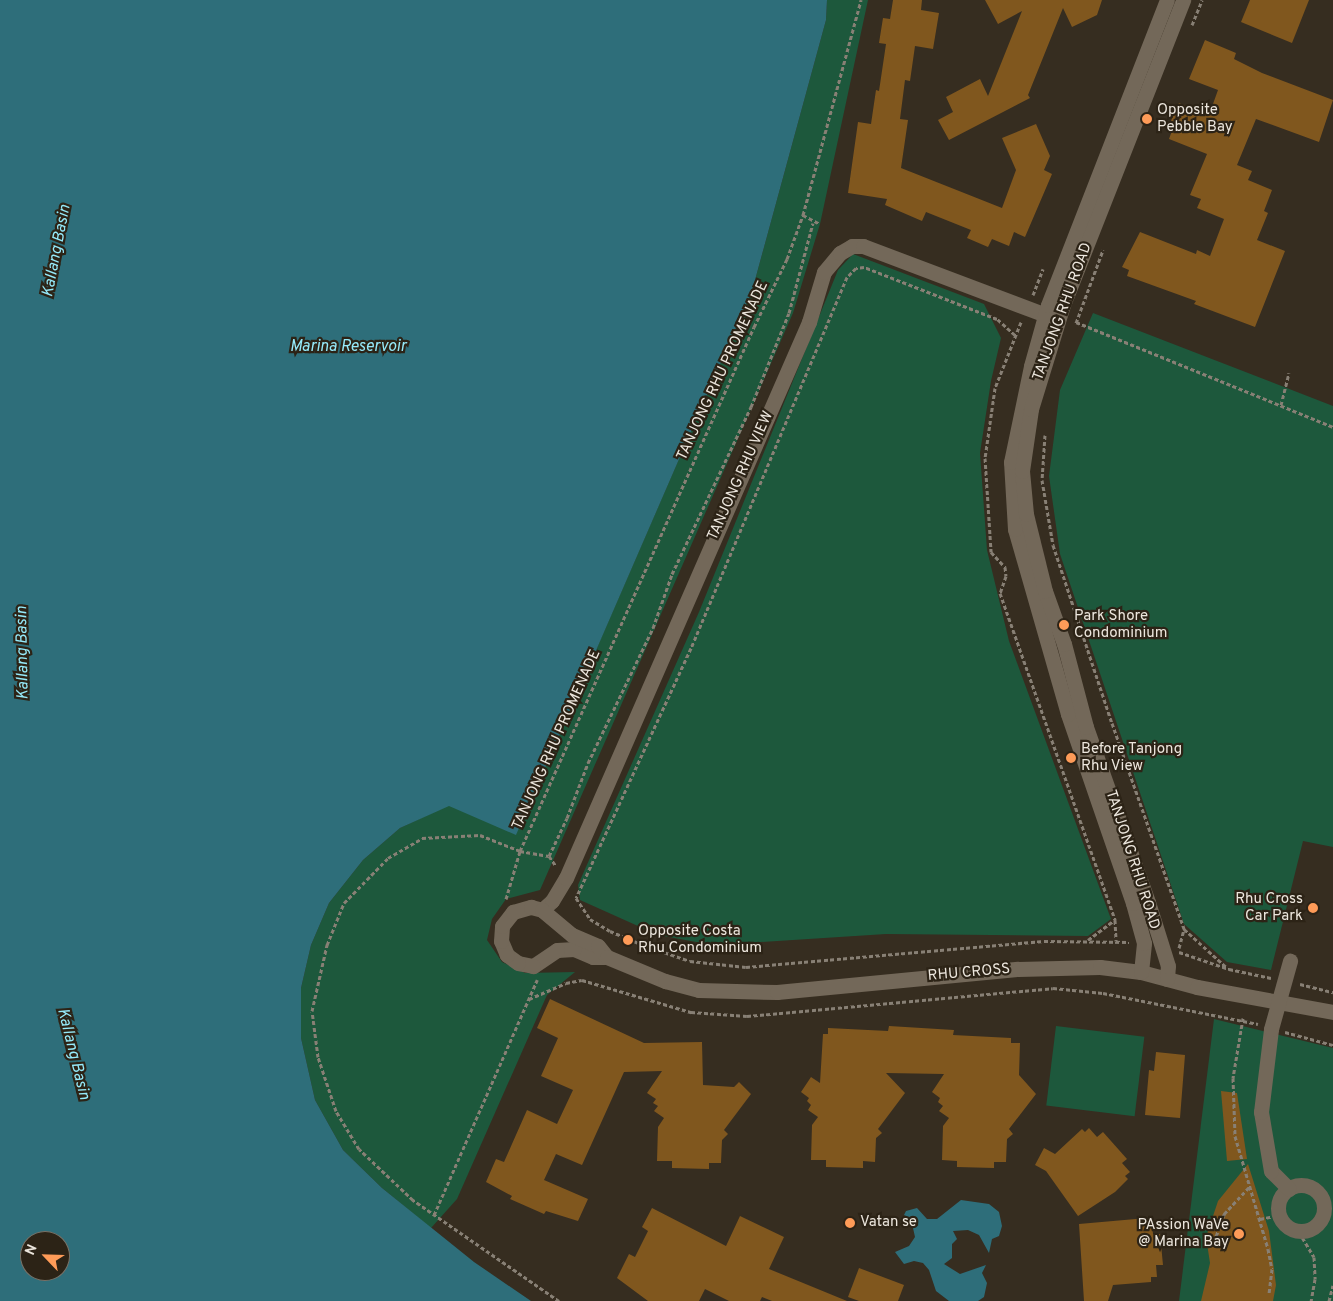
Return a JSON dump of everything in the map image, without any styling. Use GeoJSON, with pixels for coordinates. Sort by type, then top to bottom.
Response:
{"type":"FeatureCollection","features":[{"type":"Feature","properties":{"kind":"street","name":"TANJONG RHU ROAD"},"geometry":{"type":"LineString","coordinates":[[1167,0],[1119,145],[1103,207],[1052,317],[1031,409],[1022,471],[1026,514],[1086,727],[1162,948],[1167,979]]}},
{"type":"Feature","properties":{"kind":"street","name":"TANJONG RHU ROAD"},"geometry":{"type":"LineString","coordinates":[[1141,972],[1144,943],[1068,714],[1015,529],[1013,441],[1091,196],[1119,145],[1184,0]]}},
{"type":"Feature","properties":{"kind":"street"},"geometry":{"type":"LineString","coordinates":[[1091,196],[1103,207]]}},
{"type":"Feature","properties":{"kind":"street","name":"TANJONG RHU VIEW"},"geometry":{"type":"LineString","coordinates":[[542,910],[552,902],[566,878],[805,331],[824,272],[840,253],[852,246],[872,248],[1052,317]]}},
{"type":"Feature","properties":{"kind":"street"},"geometry":{"type":"LineString","coordinates":[[502,926],[513,912],[531,907],[542,910]]}},
{"type":"Feature","properties":{"kind":"street","name":"RHU CROSS"},"geometry":{"type":"LineString","coordinates":[[542,910],[572,935],[598,946],[607,956],[665,980],[699,990],[777,992],[1018,968],[1100,967],[1141,972],[1277,1002],[1333,1012]]}},
{"type":"Feature","properties":{"kind":"street","name":"RHU CROSS"},"geometry":{"type":"LineString","coordinates":[[502,926],[501,941],[507,955],[518,964],[533,966],[557,950],[574,949],[593,957],[607,956]]}},
{"type":"Feature","properties":{"kind":"street"},"geometry":{"type":"LineString","coordinates":[[1289,1189],[1271,1171],[1261,1112],[1265,1061],[1271,1028],[1290,961]]}},
{"type":"Feature","properties":{"kind":"street"},"geometry":{"type":"LineString","coordinates":[[1304,1185],[1312,1188],[1323,1200],[1324,1216],[1320,1223],[1306,1231],[1299,1232],[1287,1227],[1279,1215],[1279,1201],[1289,1189],[1304,1185]]}},
{"type":"Feature","properties":{"kind":"path","name":"TANJONG RHU PROMENADE"},"geometry":{"type":"LineString","coordinates":[[559,1301],[412,1200],[359,1149],[336,1111],[318,1057],[312,1012],[327,945],[344,903],[388,858],[422,838],[480,835],[520,851],[754,327],[787,259],[803,215],[861,0]]}},
{"type":"Feature","properties":{"kind":"path"},"geometry":{"type":"LineString","coordinates":[[803,215],[813,223],[820,224]]}},
{"type":"Feature","properties":{"kind":"path"},"geometry":{"type":"LineString","coordinates":[[502,926],[506,897],[520,851],[549,856],[558,839],[588,763],[653,628],[672,574],[751,407],[789,313],[813,223]]}},
{"type":"Feature","properties":{"kind":"path"},"geometry":{"type":"LineString","coordinates":[[1015,335],[997,319],[864,267],[856,268],[847,277],[691,648],[576,898],[590,918],[637,942],[690,961],[746,966],[1044,940],[1144,943]]}},
{"type":"Feature","properties":{"kind":"path"},"geometry":{"type":"LineString","coordinates":[[1073,330],[1082,308]]}},
{"type":"Feature","properties":{"kind":"path"},"geometry":{"type":"LineString","coordinates":[[1076,322],[1333,426]]}},
{"type":"Feature","properties":{"kind":"path"},"geometry":{"type":"LineString","coordinates":[[1280,405],[1288,374]]}},
{"type":"Feature","properties":{"kind":"path"},"geometry":{"type":"LineString","coordinates":[[1045,433],[1042,480],[1053,545],[1184,929],[1228,969]]}},
{"type":"Feature","properties":{"kind":"path"},"geometry":{"type":"LineString","coordinates":[[1030,676],[1115,920],[1116,941]]}},
{"type":"Feature","properties":{"kind":"path"},"geometry":{"type":"LineString","coordinates":[[1088,940],[1115,920]]}},
{"type":"Feature","properties":{"kind":"path"},"geometry":{"type":"LineString","coordinates":[[1179,951],[1184,929]]}},
{"type":"Feature","properties":{"kind":"path"},"geometry":{"type":"LineString","coordinates":[[1162,948],[1179,951],[1228,969],[1333,992]]}},
{"type":"Feature","properties":{"kind":"path"},"geometry":{"type":"LineString","coordinates":[[434,1215],[545,959]]}},
{"type":"Feature","properties":{"kind":"path"},"geometry":{"type":"LineString","coordinates":[[529,999],[566,983],[582,980],[691,1012],[746,1016],[1052,988],[1103,993],[1242,1018],[1333,1045]]}},
{"type":"Feature","properties":{"kind":"path"},"geometry":{"type":"LineString","coordinates":[[1242,1018],[1233,1078],[1235,1126],[1272,1269],[1270,1293]]}},
{"type":"Feature","properties":{"kind":"path"},"geometry":{"type":"LineString","coordinates":[[1214,1242],[1224,1214],[1250,1186]]}},
{"type":"Feature","properties":{"kind":"path"},"geometry":{"type":"LineString","coordinates":[[1260,1220],[1279,1215]]}},
{"type":"Feature","properties":{"kind":"path"},"geometry":{"type":"LineString","coordinates":[[1299,1232],[1314,1256],[1315,1279],[1312,1301]]}},
{"type":"Feature","properties":{"kind":"path"},"geometry":{"type":"LineString","coordinates":[[1329,1301],[1333,1285]]}},
{"type":"Feature","properties":{"kind":"green space"},"geometry":{"type":"Polygon","coordinates":[[[827,0],[868,0],[820,224],[793,313],[540,890],[506,899],[492,919],[487,940],[502,962],[525,973],[575,972],[547,995],[457,1199],[431,1228],[382,1188],[343,1150],[315,1100],[301,1038],[301,988],[311,945],[329,903],[363,860],[400,828],[449,805],[516,834],[752,291],[826,20],[827,0]]]}},
{"type":"Feature","properties":{"kind":"green space"},"geometry":{"type":"Polygon","coordinates":[[[853,254],[984,304],[1001,338],[991,381],[980,453],[987,550],[1009,641],[1111,919],[1088,936],[886,934],[713,945],[658,935],[580,900],[578,885],[699,612],[838,270],[853,254]]]}},
{"type":"Feature","properties":{"kind":"green space"},"geometry":{"type":"Polygon","coordinates":[[[1093,313],[1333,406],[1333,847],[1303,841],[1271,970],[1227,962],[1184,924],[1060,554],[1049,476],[1060,390],[1093,313]]]}},
{"type":"Feature","properties":{"kind":"green space"},"geometry":{"type":"Polygon","coordinates":[[[1214,1019],[1333,1048],[1333,1301],[1179,1301],[1214,1019]]]}},
{"type":"Feature","properties":{"kind":"green space"},"geometry":{"type":"Polygon","coordinates":[[[1056,1026],[1144,1037],[1135,1116],[1046,1105],[1056,1026]]]}},
{"type":"Feature","properties":{"kind":"water","name":"Marina Reservoir"},"geometry":{"type":"Polygon","coordinates":[[[0,0],[827,0],[826,20],[752,291],[516,835],[449,806],[400,828],[363,860],[329,903],[311,945],[301,988],[301,1038],[315,1100],[343,1150],[382,1188],[474,1262],[531,1301],[0,1301],[0,0]]]}},
{"type":"Feature","properties":{"kind":"water"},"geometry":{"type":"Polygon","coordinates":[[[961,1200],[989,1204],[999,1212],[1002,1226],[999,1236],[992,1239],[989,1253],[979,1235],[968,1230],[953,1231],[957,1239],[952,1244],[952,1258],[944,1264],[960,1274],[986,1265],[982,1273],[987,1283],[984,1297],[978,1301],[949,1301],[936,1291],[929,1270],[923,1263],[914,1261],[904,1264],[895,1252],[909,1246],[915,1237],[911,1219],[904,1215],[906,1211],[917,1208],[927,1219],[937,1219],[961,1200]]]}},
{"type":"Feature","properties":{"kind":"building"},"geometry":{"type":"Polygon","coordinates":[[[893,0],[922,0],[921,10],[939,13],[933,49],[915,46],[910,81],[905,80],[900,119],[908,120],[901,168],[1002,208],[1016,170],[1002,138],[1036,124],[1050,156],[1044,170],[1052,174],[1025,237],[1014,232],[1009,246],[992,239],[988,247],[967,238],[971,230],[926,212],[922,221],[885,205],[887,199],[848,193],[858,122],[871,124],[876,90],[879,91],[886,44],[879,43],[883,18],[890,19],[893,0]]]}},
{"type":"Feature","properties":{"kind":"building"},"geometry":{"type":"Polygon","coordinates":[[[985,0],[1102,0],[1097,15],[1072,27],[1063,8],[1028,95],[1030,98],[949,140],[938,120],[953,112],[946,97],[980,79],[988,96],[1022,11],[998,24],[985,0]]]}},
{"type":"Feature","properties":{"kind":"building"},"geometry":{"type":"Polygon","coordinates":[[[1250,0],[1309,0],[1292,43],[1241,22],[1250,0]]]}},
{"type":"Feature","properties":{"kind":"building"},"geometry":{"type":"Polygon","coordinates":[[[1205,40],[1236,53],[1234,59],[1262,73],[1333,100],[1319,142],[1256,119],[1237,165],[1252,171],[1248,180],[1272,190],[1264,211],[1268,213],[1257,240],[1285,251],[1255,327],[1194,304],[1196,301],[1127,276],[1129,270],[1122,267],[1140,232],[1196,254],[1197,250],[1210,256],[1224,219],[1197,208],[1201,199],[1190,195],[1207,154],[1169,139],[1174,125],[1170,123],[1179,103],[1209,115],[1218,90],[1189,79],[1205,40]]]}},
{"type":"Feature","properties":{"kind":"building"},"geometry":{"type":"Polygon","coordinates":[[[550,999],[644,1043],[702,1042],[703,1085],[734,1087],[739,1082],[751,1094],[724,1130],[728,1134],[722,1140],[721,1163],[709,1163],[709,1169],[672,1168],[672,1161],[657,1161],[658,1127],[664,1118],[654,1111],[658,1106],[653,1103],[656,1099],[647,1093],[662,1071],[624,1072],[582,1165],[556,1154],[544,1180],[588,1199],[578,1221],[546,1211],[544,1214],[510,1199],[512,1196],[486,1182],[496,1159],[504,1162],[527,1110],[557,1124],[573,1090],[541,1076],[558,1038],[537,1028],[550,999]]]}},
{"type":"Feature","properties":{"kind":"building"},"geometry":{"type":"Polygon","coordinates":[[[889,1026],[954,1030],[953,1035],[1011,1038],[1011,1043],[1020,1043],[1019,1075],[1036,1094],[1009,1129],[1013,1134],[1007,1139],[1006,1162],[994,1162],[994,1168],[957,1167],[957,1161],[942,1160],[943,1126],[949,1118],[939,1111],[943,1106],[938,1102],[940,1098],[932,1092],[944,1074],[886,1073],[905,1093],[878,1129],[882,1133],[876,1138],[875,1162],[863,1161],[863,1168],[826,1167],[826,1160],[811,1160],[812,1125],[818,1117],[808,1110],[811,1105],[807,1101],[809,1098],[801,1092],[811,1077],[820,1083],[823,1034],[828,1034],[828,1028],[888,1031],[889,1026]]]}},
{"type":"Feature","properties":{"kind":"building"},"geometry":{"type":"Polygon","coordinates":[[[1156,1052],[1185,1055],[1180,1118],[1145,1115],[1149,1070],[1154,1071],[1156,1052]]]}},
{"type":"Feature","properties":{"kind":"building"},"geometry":{"type":"Polygon","coordinates":[[[1221,1091],[1237,1093],[1247,1159],[1227,1161],[1221,1091]]]}},
{"type":"Feature","properties":{"kind":"building"},"geometry":{"type":"Polygon","coordinates":[[[1089,1128],[1097,1137],[1103,1132],[1127,1159],[1122,1163],[1130,1172],[1125,1176],[1128,1179],[1115,1192],[1078,1216],[1046,1171],[1035,1165],[1044,1148],[1055,1154],[1082,1129],[1085,1132],[1089,1128]]]}},
{"type":"Feature","properties":{"kind":"building","name":"PAssion WaVe @ Marina Bay"},"geometry":{"type":"Polygon","coordinates":[[[1248,1164],[1269,1231],[1276,1285],[1273,1301],[1201,1301],[1210,1263],[1206,1237],[1218,1201],[1248,1164]]]}},
{"type":"Feature","properties":{"kind":"building"},"geometry":{"type":"Polygon","coordinates":[[[652,1208],[726,1246],[740,1216],[784,1237],[769,1269],[847,1301],[772,1301],[762,1297],[760,1301],[729,1301],[705,1289],[699,1301],[648,1301],[617,1278],[629,1254],[635,1257],[648,1231],[642,1227],[652,1208]]]}},
{"type":"Feature","properties":{"kind":"building"},"geometry":{"type":"Polygon","coordinates":[[[1147,1218],[1147,1223],[1152,1222],[1153,1234],[1160,1234],[1163,1265],[1156,1265],[1157,1277],[1151,1277],[1151,1282],[1113,1285],[1108,1301],[1084,1301],[1079,1224],[1147,1218]]]}},
{"type":"Feature","properties":{"kind":"building"},"geometry":{"type":"Polygon","coordinates":[[[859,1268],[904,1285],[898,1301],[859,1301],[848,1297],[859,1268]]]}},
{"type":"Feature","properties":{"kind":"place","name":"Opposite Pebble Bay"},"geometry":{"type":"Point","coordinates":[1147,119]}},
{"type":"Feature","properties":{"kind":"place","name":"Park Shore Condominium"},"geometry":{"type":"Point","coordinates":[1064,625]}},
{"type":"Feature","properties":{"kind":"place","name":"Before Tanjong Rhu View"},"geometry":{"type":"Point","coordinates":[1071,758]}},
{"type":"Feature","properties":{"kind":"place","name":"Rhu Cross Car Park"},"geometry":{"type":"Point","coordinates":[1313,908]}},
{"type":"Feature","properties":{"kind":"place","name":"Opposite Costa Rhu Condominium"},"geometry":{"type":"Point","coordinates":[628,940]}},
{"type":"Feature","properties":{"kind":"place","name":"Vatan se"},"geometry":{"type":"Point","coordinates":[850,1223]}},
{"type":"Feature","properties":{"kind":"place","name":"PAssion WaVe @ Marina Bay"},"geometry":{"type":"Point","coordinates":[1239,1234]}},
{"type":"Feature","properties":{"kind":"water label","name":"Kallang Basin"},"geometry":{"type":"Point","coordinates":[57,251]}},
{"type":"Feature","properties":{"kind":"water label","name":"Kallang Basin"},"geometry":{"type":"Point","coordinates":[23,653]}},
{"type":"Feature","properties":{"kind":"water label","name":"Kallang Basin"},"geometry":{"type":"Point","coordinates":[73,1054]}}]}
